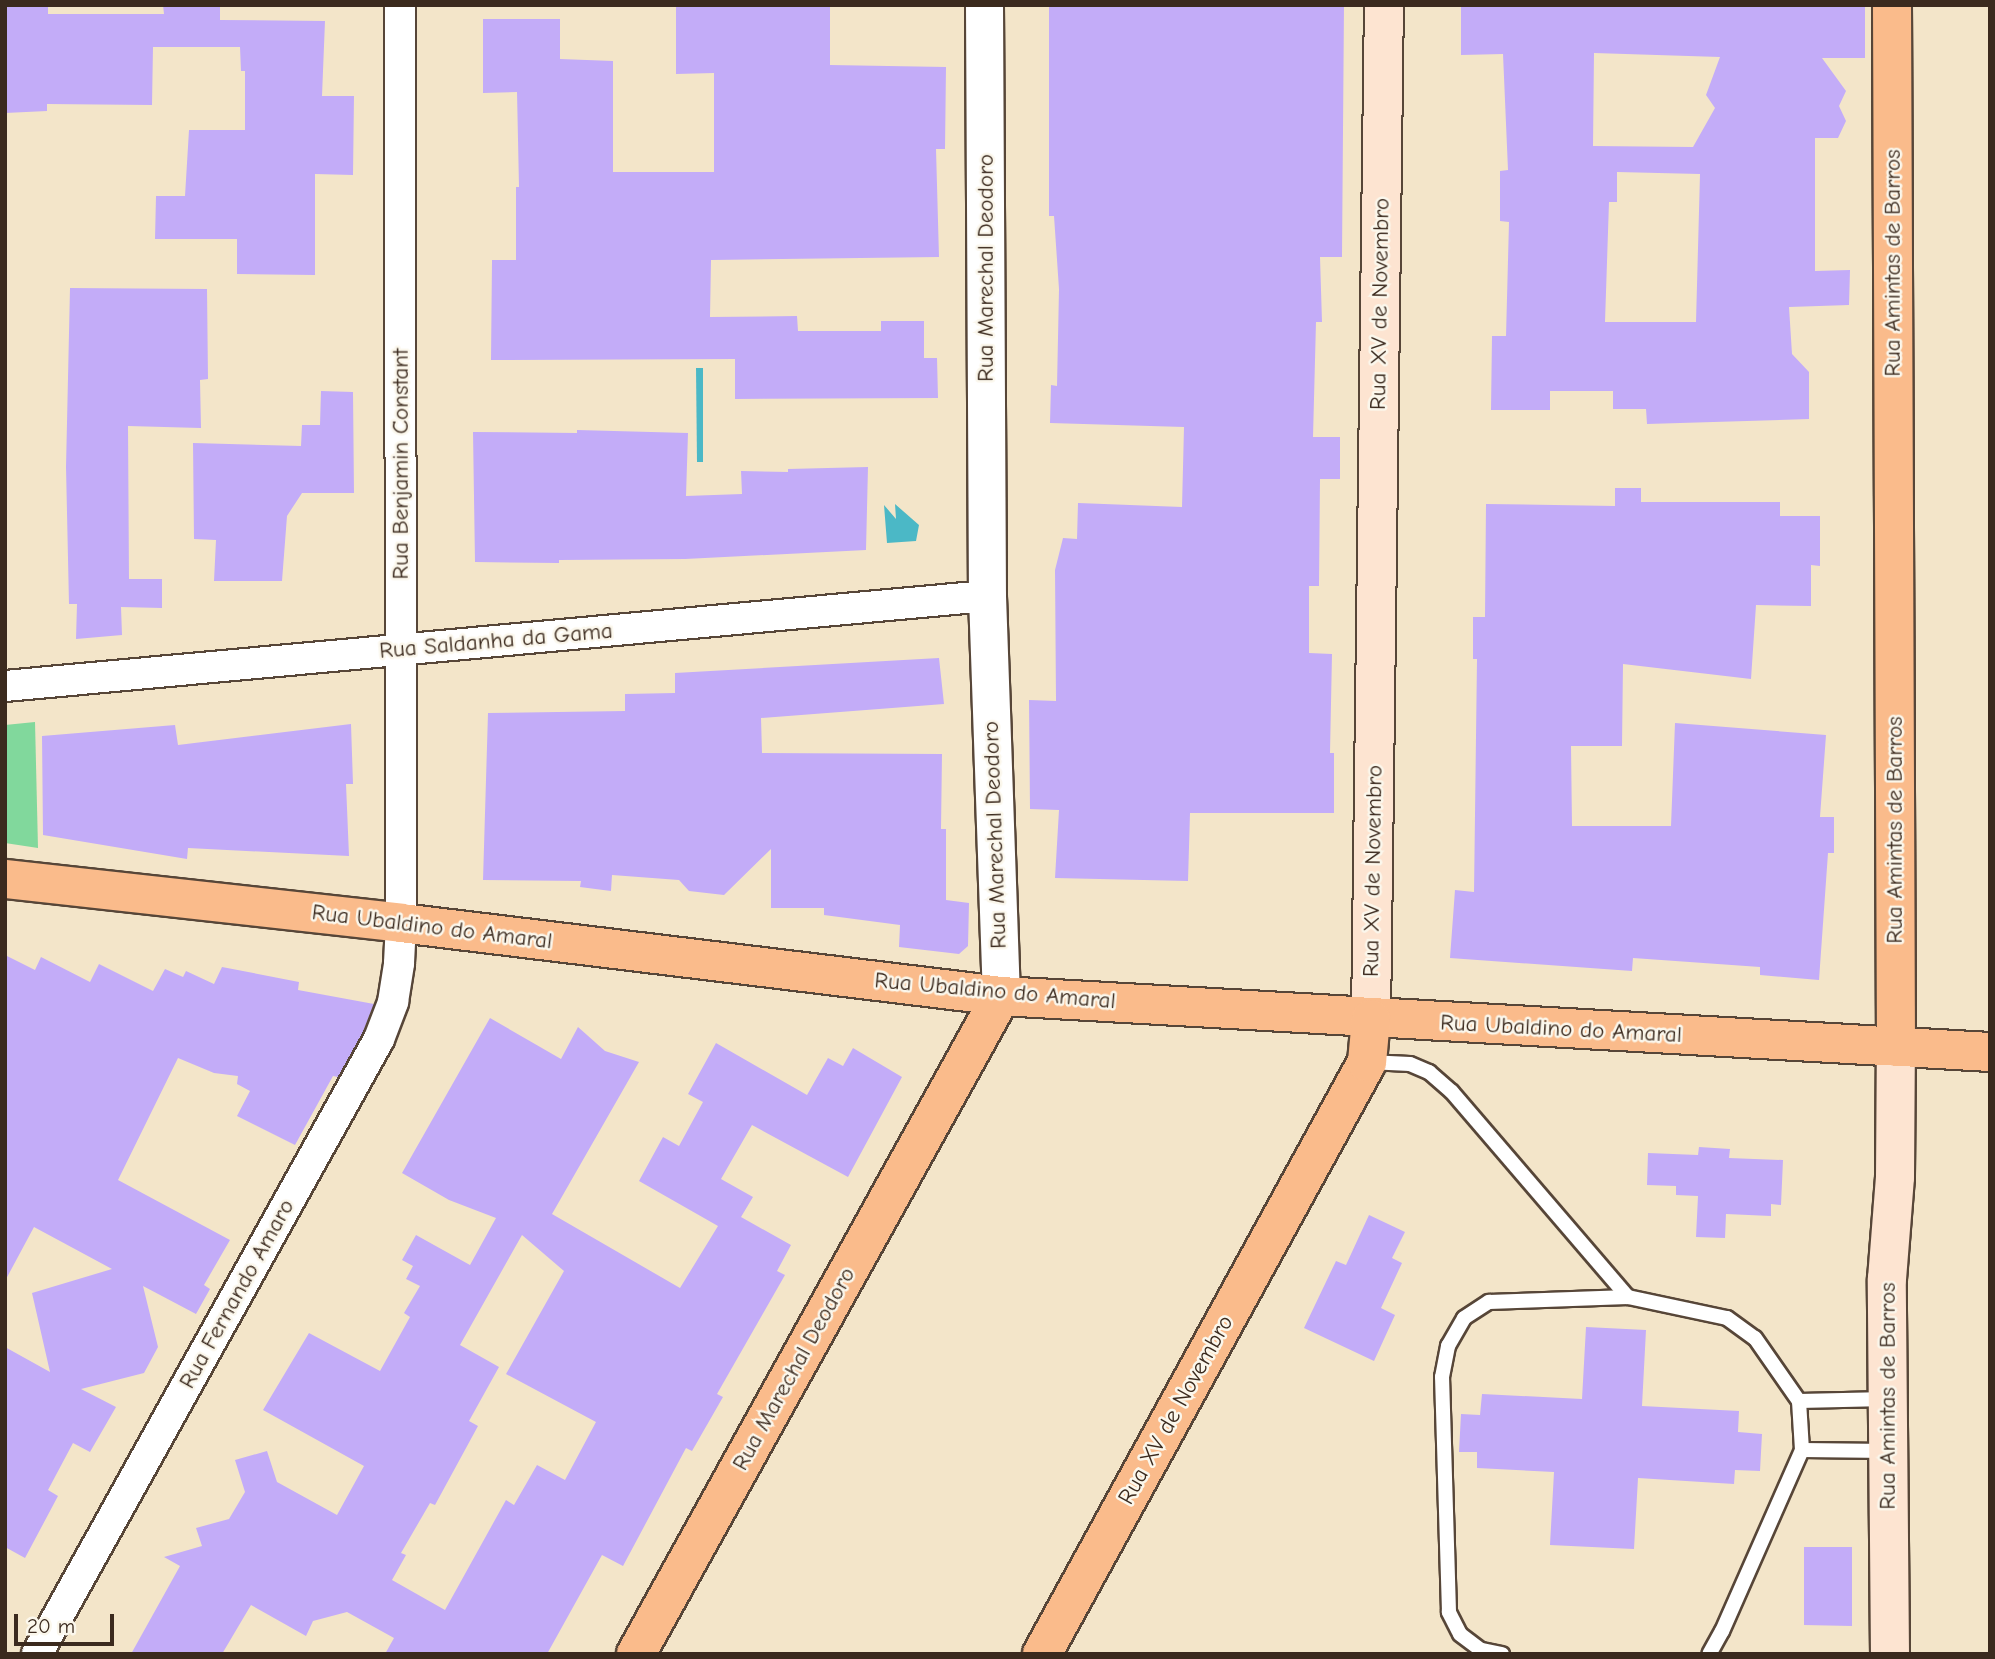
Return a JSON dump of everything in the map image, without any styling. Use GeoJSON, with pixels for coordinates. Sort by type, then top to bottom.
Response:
{"type":"FeatureCollection","features":[{"type":"Feature","properties":{"kind":"main road","name":"Rua XV de Novembro"},"geometry":{"type":"LineString","coordinates":[[1042,1654],[1367,1062],[1371,1019],[1384,5]]}},
{"type":"Feature","properties":{"kind":"main road","name":"Rua Amintas de Barros"},"geometry":{"type":"LineString","coordinates":[[1889,1654],[1887,1279],[1895,1177],[1896,1047],[1892,5]]}},
{"type":"Feature","properties":{"kind":"main road","name":"Rua Ubaldino do Amaral"},"geometry":{"type":"LineString","coordinates":[[5,879],[401,923],[1001,996],[1990,1052]]}},
{"type":"Feature","properties":{"kind":"main road","name":"Rua Marechal Deodoro"},"geometry":{"type":"LineString","coordinates":[[636,1654],[1001,996]]}},
{"type":"Feature","properties":{"kind":"street","name":"Rua Benjamin Constant"},"geometry":{"type":"LineString","coordinates":[[400,5],[401,923]]}},
{"type":"Feature","properties":{"kind":"street","name":"Rua Marechal Deodoro"},"geometry":{"type":"LineString","coordinates":[[984,5],[987,596],[1001,996]]}},
{"type":"Feature","properties":{"kind":"street","name":"Rua Saldanha da Gama"},"geometry":{"type":"LineString","coordinates":[[5,686],[987,596]]}},
{"type":"Feature","properties":{"kind":"street","name":"Rua Fernando Amaro"},"geometry":{"type":"LineString","coordinates":[[37,1654],[379,1039],[393,1002],[401,923]]}},
{"type":"Feature","properties":{"kind":"lane"},"geometry":{"type":"LineString","coordinates":[[1367,1062],[1410,1063],[1429,1072],[1452,1091],[1628,1297]]}},
{"type":"Feature","properties":{"kind":"lane"},"geometry":{"type":"LineString","coordinates":[[1502,1654],[1481,1650],[1460,1634],[1449,1612],[1442,1377],[1448,1346],[1464,1318],[1489,1302],[1628,1297],[1727,1318],[1755,1338],[1800,1401],[1802,1450],[1722,1631],[1709,1654]]}},
{"type":"Feature","properties":{"kind":"lane"},"geometry":{"type":"LineString","coordinates":[[1800,1401],[1888,1399]]}},
{"type":"Feature","properties":{"kind":"lane"},"geometry":{"type":"LineString","coordinates":[[1802,1450],[1888,1451]]}},
{"type":"Feature","properties":{"kind":"green space"},"geometry":{"type":"Polygon","coordinates":[[[35,722],[38,848],[5,843],[5,725],[35,722]]]}},
{"type":"Feature","properties":{"kind":"water"},"geometry":{"type":"Polygon","coordinates":[[[696,368],[703,368],[703,462],[697,462],[696,368]]]}},
{"type":"Feature","properties":{"kind":"water"},"geometry":{"type":"Polygon","coordinates":[[[895,504],[919,525],[916,541],[887,543],[884,505],[896,519],[895,504]]]}},
{"type":"Feature","properties":{"kind":"building"},"geometry":{"type":"Polygon","coordinates":[[[5,5],[48,5],[48,14],[164,14],[163,5],[220,5],[220,20],[325,21],[322,96],[354,96],[353,175],[315,174],[315,275],[237,274],[237,239],[155,239],[156,196],[185,196],[189,130],[245,130],[245,71],[241,71],[240,47],[153,47],[152,105],[47,104],[47,111],[5,113],[5,5]]]}},
{"type":"Feature","properties":{"kind":"building"},"geometry":{"type":"Polygon","coordinates":[[[676,5],[830,5],[830,65],[946,67],[945,149],[936,149],[939,257],[711,260],[710,317],[797,316],[798,331],[881,331],[881,321],[924,321],[924,358],[937,358],[938,398],[735,399],[735,359],[491,360],[492,260],[516,260],[516,187],[519,187],[517,92],[483,93],[483,19],[560,19],[560,59],[613,61],[613,172],[714,172],[714,73],[676,74],[676,5]]]}},
{"type":"Feature","properties":{"kind":"building"},"geometry":{"type":"Polygon","coordinates":[[[1049,5],[1344,5],[1342,257],[1320,257],[1322,322],[1316,322],[1313,437],[1340,437],[1340,479],[1320,479],[1319,586],[1309,586],[1309,653],[1332,654],[1330,753],[1334,753],[1334,813],[1190,813],[1188,881],[1055,878],[1059,810],[1030,809],[1029,700],[1056,701],[1055,570],[1063,538],[1077,539],[1078,503],[1182,507],[1184,427],[1050,423],[1051,385],[1057,386],[1059,289],[1054,216],[1049,216],[1049,5]]]}},
{"type":"Feature","properties":{"kind":"building"},"geometry":{"type":"Polygon","coordinates":[[[1461,5],[1865,5],[1865,58],[1822,58],[1846,91],[1839,106],[1846,121],[1838,138],[1815,138],[1815,271],[1850,270],[1849,305],[1789,307],[1792,354],[1809,372],[1809,419],[1647,424],[1646,409],[1613,409],[1613,391],[1550,391],[1550,410],[1491,410],[1492,336],[1506,336],[1509,222],[1500,221],[1500,171],[1508,170],[1503,54],[1461,55],[1461,5]],[[1594,53],[1593,146],[1693,147],[1715,108],[1706,95],[1720,57],[1594,53]],[[1617,172],[1617,202],[1609,202],[1605,322],[1696,322],[1700,174],[1617,172]]]}},
{"type":"Feature","properties":{"kind":"building"},"geometry":{"type":"Polygon","coordinates":[[[70,288],[207,289],[208,379],[200,380],[201,428],[128,426],[129,579],[162,579],[162,608],[121,607],[122,635],[76,639],[77,604],[69,604],[66,467],[70,288]]]}},
{"type":"Feature","properties":{"kind":"building"},"geometry":{"type":"Polygon","coordinates":[[[321,391],[353,392],[354,493],[302,493],[287,516],[282,581],[214,581],[216,540],[194,539],[193,443],[301,446],[302,425],[320,425],[321,391]]]}},
{"type":"Feature","properties":{"kind":"building"},"geometry":{"type":"Polygon","coordinates":[[[577,430],[688,433],[686,496],[742,494],[741,471],[788,472],[788,469],[868,467],[866,550],[685,559],[559,560],[559,563],[475,562],[473,432],[577,433],[577,430]]]}},
{"type":"Feature","properties":{"kind":"building"},"geometry":{"type":"Polygon","coordinates":[[[1615,488],[1641,488],[1641,502],[1780,502],[1780,516],[1820,516],[1820,566],[1811,565],[1811,606],[1756,605],[1751,679],[1623,664],[1622,746],[1571,746],[1572,826],[1671,826],[1675,723],[1826,735],[1820,817],[1834,817],[1834,853],[1828,853],[1819,980],[1760,975],[1760,967],[1633,958],[1632,971],[1450,958],[1455,890],[1474,892],[1477,659],[1473,659],[1473,617],[1485,617],[1486,504],[1615,506],[1615,488]]]}},
{"type":"Feature","properties":{"kind":"building"},"geometry":{"type":"Polygon","coordinates":[[[939,658],[944,704],[761,718],[762,753],[942,754],[941,829],[946,829],[946,900],[969,903],[968,946],[959,954],[899,947],[900,925],[824,915],[824,908],[771,908],[771,849],[724,895],[689,891],[679,880],[612,875],[611,891],[580,887],[581,881],[483,880],[488,713],[625,711],[625,694],[675,693],[675,673],[939,658]]]}},
{"type":"Feature","properties":{"kind":"building"},"geometry":{"type":"Polygon","coordinates":[[[351,724],[353,784],[346,784],[349,856],[188,848],[187,859],[43,835],[42,736],[175,725],[178,745],[351,724]]]}},
{"type":"Feature","properties":{"kind":"building"},"geometry":{"type":"Polygon","coordinates":[[[5,955],[35,970],[41,957],[90,982],[99,964],[153,991],[165,969],[183,977],[186,971],[214,984],[222,967],[299,982],[298,990],[374,1004],[363,1032],[338,1077],[333,1076],[295,1145],[237,1116],[250,1091],[237,1084],[238,1076],[214,1073],[178,1058],[118,1180],[230,1240],[204,1285],[210,1289],[196,1314],[143,1286],[158,1347],[144,1373],[81,1389],[116,1407],[90,1452],[73,1443],[48,1490],[58,1496],[25,1558],[5,1547],[5,1347],[50,1372],[32,1293],[112,1269],[34,1227],[5,1281],[5,955]]]}},
{"type":"Feature","properties":{"kind":"building"},"geometry":{"type":"Polygon","coordinates":[[[490,1018],[561,1059],[578,1027],[605,1051],[639,1062],[552,1214],[680,1288],[718,1226],[639,1181],[663,1137],[679,1146],[703,1102],[688,1094],[716,1043],[807,1095],[828,1058],[843,1066],[853,1048],[902,1077],[848,1177],[752,1125],[721,1179],[753,1197],[741,1217],[791,1245],[777,1271],[785,1275],[717,1394],[723,1397],[692,1451],[686,1448],[623,1566],[602,1555],[547,1654],[385,1654],[394,1638],[347,1612],[313,1621],[306,1636],[251,1605],[222,1654],[131,1654],[180,1566],[164,1557],[202,1546],[196,1528],[229,1519],[245,1492],[235,1460],[267,1451],[277,1482],[337,1515],[364,1466],[263,1410],[309,1333],[380,1371],[410,1317],[404,1313],[420,1286],[406,1279],[413,1266],[402,1260],[416,1235],[470,1265],[496,1218],[449,1200],[402,1173],[490,1018]],[[522,1235],[460,1345],[499,1367],[469,1421],[478,1426],[435,1505],[430,1503],[401,1553],[406,1555],[392,1580],[445,1610],[506,1500],[514,1505],[537,1465],[565,1480],[596,1422],[506,1374],[564,1271],[522,1235]]]}},
{"type":"Feature","properties":{"kind":"building"},"geometry":{"type":"Polygon","coordinates":[[[1699,1147],[1730,1149],[1729,1158],[1783,1160],[1781,1205],[1771,1204],[1771,1216],[1726,1214],[1725,1238],[1696,1237],[1698,1196],[1676,1195],[1676,1186],[1647,1185],[1648,1153],[1698,1155],[1699,1147]]]}},
{"type":"Feature","properties":{"kind":"building"},"geometry":{"type":"Polygon","coordinates":[[[1369,1215],[1405,1232],[1392,1258],[1402,1263],[1381,1308],[1395,1315],[1374,1361],[1304,1328],[1336,1261],[1346,1265],[1369,1215]]]}},
{"type":"Feature","properties":{"kind":"building"},"geometry":{"type":"Polygon","coordinates":[[[1586,1327],[1646,1330],[1642,1406],[1739,1411],[1738,1432],[1762,1434],[1760,1471],[1735,1470],[1734,1484],[1638,1478],[1634,1549],[1550,1545],[1554,1472],[1477,1468],[1477,1452],[1459,1452],[1461,1414],[1480,1415],[1482,1394],[1582,1399],[1586,1327]]]}},
{"type":"Feature","properties":{"kind":"building"},"geometry":{"type":"Polygon","coordinates":[[[1804,1547],[1852,1547],[1852,1626],[1804,1625],[1804,1547]]]}}]}
